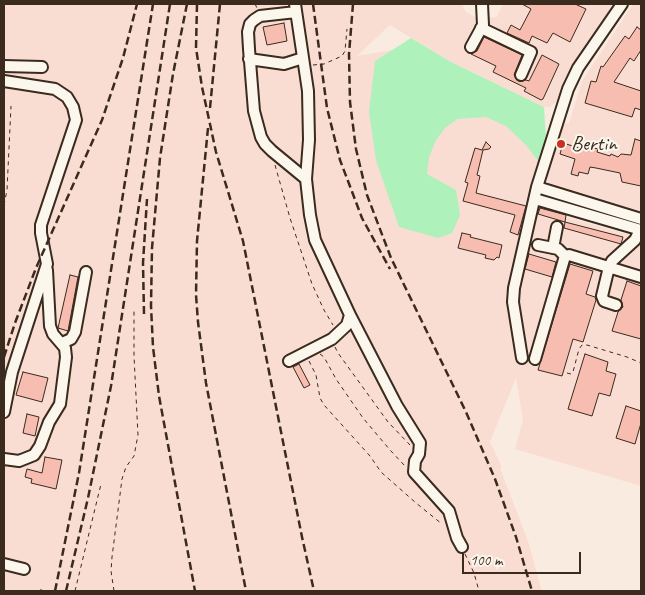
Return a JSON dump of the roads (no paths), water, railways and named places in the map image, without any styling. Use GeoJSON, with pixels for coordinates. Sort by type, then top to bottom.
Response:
{"type":"FeatureCollection","features":[{"type":"Feature","properties":{"kind":"street"},"geometry":{"type":"LineString","coordinates":[[471,47],[481,28],[482,4]]}},
{"type":"Feature","properties":{"kind":"street"},"geometry":{"type":"LineString","coordinates":[[522,358],[513,302],[514,288],[537,187],[568,89],[578,68],[622,4]]}},
{"type":"Feature","properties":{"kind":"street"},"geometry":{"type":"LineString","coordinates":[[306,179],[265,144],[257,125],[254,111],[249,59],[248,32],[250,24],[260,16],[295,8],[304,62],[308,102],[306,179],[315,240],[350,315],[397,406],[420,443],[414,472],[449,511],[456,538],[462,547]]}},
{"type":"Feature","properties":{"kind":"street"},"geometry":{"type":"LineString","coordinates":[[481,28],[532,52],[520,75]]}},
{"type":"Feature","properties":{"kind":"street"},"geometry":{"type":"LineString","coordinates":[[249,59],[284,64],[304,62]]}},
{"type":"Feature","properties":{"kind":"street"},"geometry":{"type":"LineString","coordinates":[[4,66],[42,67]]}},
{"type":"Feature","properties":{"kind":"street"},"geometry":{"type":"LineString","coordinates":[[4,81],[55,89],[67,97],[73,107],[76,120],[41,225],[47,264],[50,326],[65,348],[66,357],[60,404],[49,422],[40,446],[34,455],[19,461],[4,458]]}},
{"type":"Feature","properties":{"kind":"street"},"geometry":{"type":"LineString","coordinates":[[537,187],[641,219]]}},
{"type":"Feature","properties":{"kind":"street"},"geometry":{"type":"LineString","coordinates":[[535,199],[641,230],[635,240],[612,261],[609,267],[602,296],[604,301],[616,305]]}},
{"type":"Feature","properties":{"kind":"street"},"geometry":{"type":"LineString","coordinates":[[553,248],[557,226]]}},
{"type":"Feature","properties":{"kind":"street"},"geometry":{"type":"LineString","coordinates":[[538,245],[558,249],[565,256]]}},
{"type":"Feature","properties":{"kind":"street"},"geometry":{"type":"LineString","coordinates":[[565,256],[570,255],[641,277]]}},
{"type":"Feature","properties":{"kind":"street"},"geometry":{"type":"LineString","coordinates":[[535,359],[565,256]]}},
{"type":"Feature","properties":{"kind":"street"},"geometry":{"type":"LineString","coordinates":[[4,412],[12,372],[47,264]]}},
{"type":"Feature","properties":{"kind":"street"},"geometry":{"type":"LineString","coordinates":[[62,343],[71,340],[75,332],[86,272]]}},
{"type":"Feature","properties":{"kind":"street"},"geometry":{"type":"LineString","coordinates":[[289,361],[336,336],[349,322],[350,315]]}},
{"type":"Feature","properties":{"kind":"street"},"geometry":{"type":"LineString","coordinates":[[4,564],[24,569]]}},
{"type":"Feature","properties":{"kind":"railway"},"geometry":{"type":"LineString","coordinates":[[4,357],[36,268],[102,120],[123,58],[137,4]]}},
{"type":"Feature","properties":{"kind":"railway"},"geometry":{"type":"LineString","coordinates":[[55,591],[79,473],[153,4]]}},
{"type":"Feature","properties":{"kind":"railway"},"geometry":{"type":"LineString","coordinates":[[66,591],[88,498],[111,386],[170,4]]}},
{"type":"Feature","properties":{"kind":"railway"},"geometry":{"type":"LineString","coordinates":[[187,4],[173,74],[160,158],[152,248],[151,306],[153,347],[159,396],[195,591]]}},
{"type":"Feature","properties":{"kind":"railway"},"geometry":{"type":"LineString","coordinates":[[197,4],[196,48],[202,87],[216,152],[243,241],[314,591]]}},
{"type":"Feature","properties":{"kind":"railway"},"geometry":{"type":"LineString","coordinates":[[210,108],[220,4]]}},
{"type":"Feature","properties":{"kind":"railway"},"geometry":{"type":"LineString","coordinates":[[313,4],[327,108],[340,160],[362,218],[390,269]]}},
{"type":"Feature","properties":{"kind":"railway"},"geometry":{"type":"LineString","coordinates":[[353,4],[349,54],[350,102],[356,149],[367,195],[391,258],[466,412],[495,479],[516,537],[532,591]]}},
{"type":"Feature","properties":{"kind":"railway"},"geometry":{"type":"LineString","coordinates":[[208,128],[197,241],[196,295],[198,322],[206,383],[246,591]]}},
{"type":"Feature","properties":{"kind":"railway"},"geometry":{"type":"LineString","coordinates":[[144,314],[143,263],[147,199]]}},
{"type":"Feature","properties":{"kind":"place","name":"Bertin"},"geometry":{"type":"Point","coordinates":[561,144]}}]}
